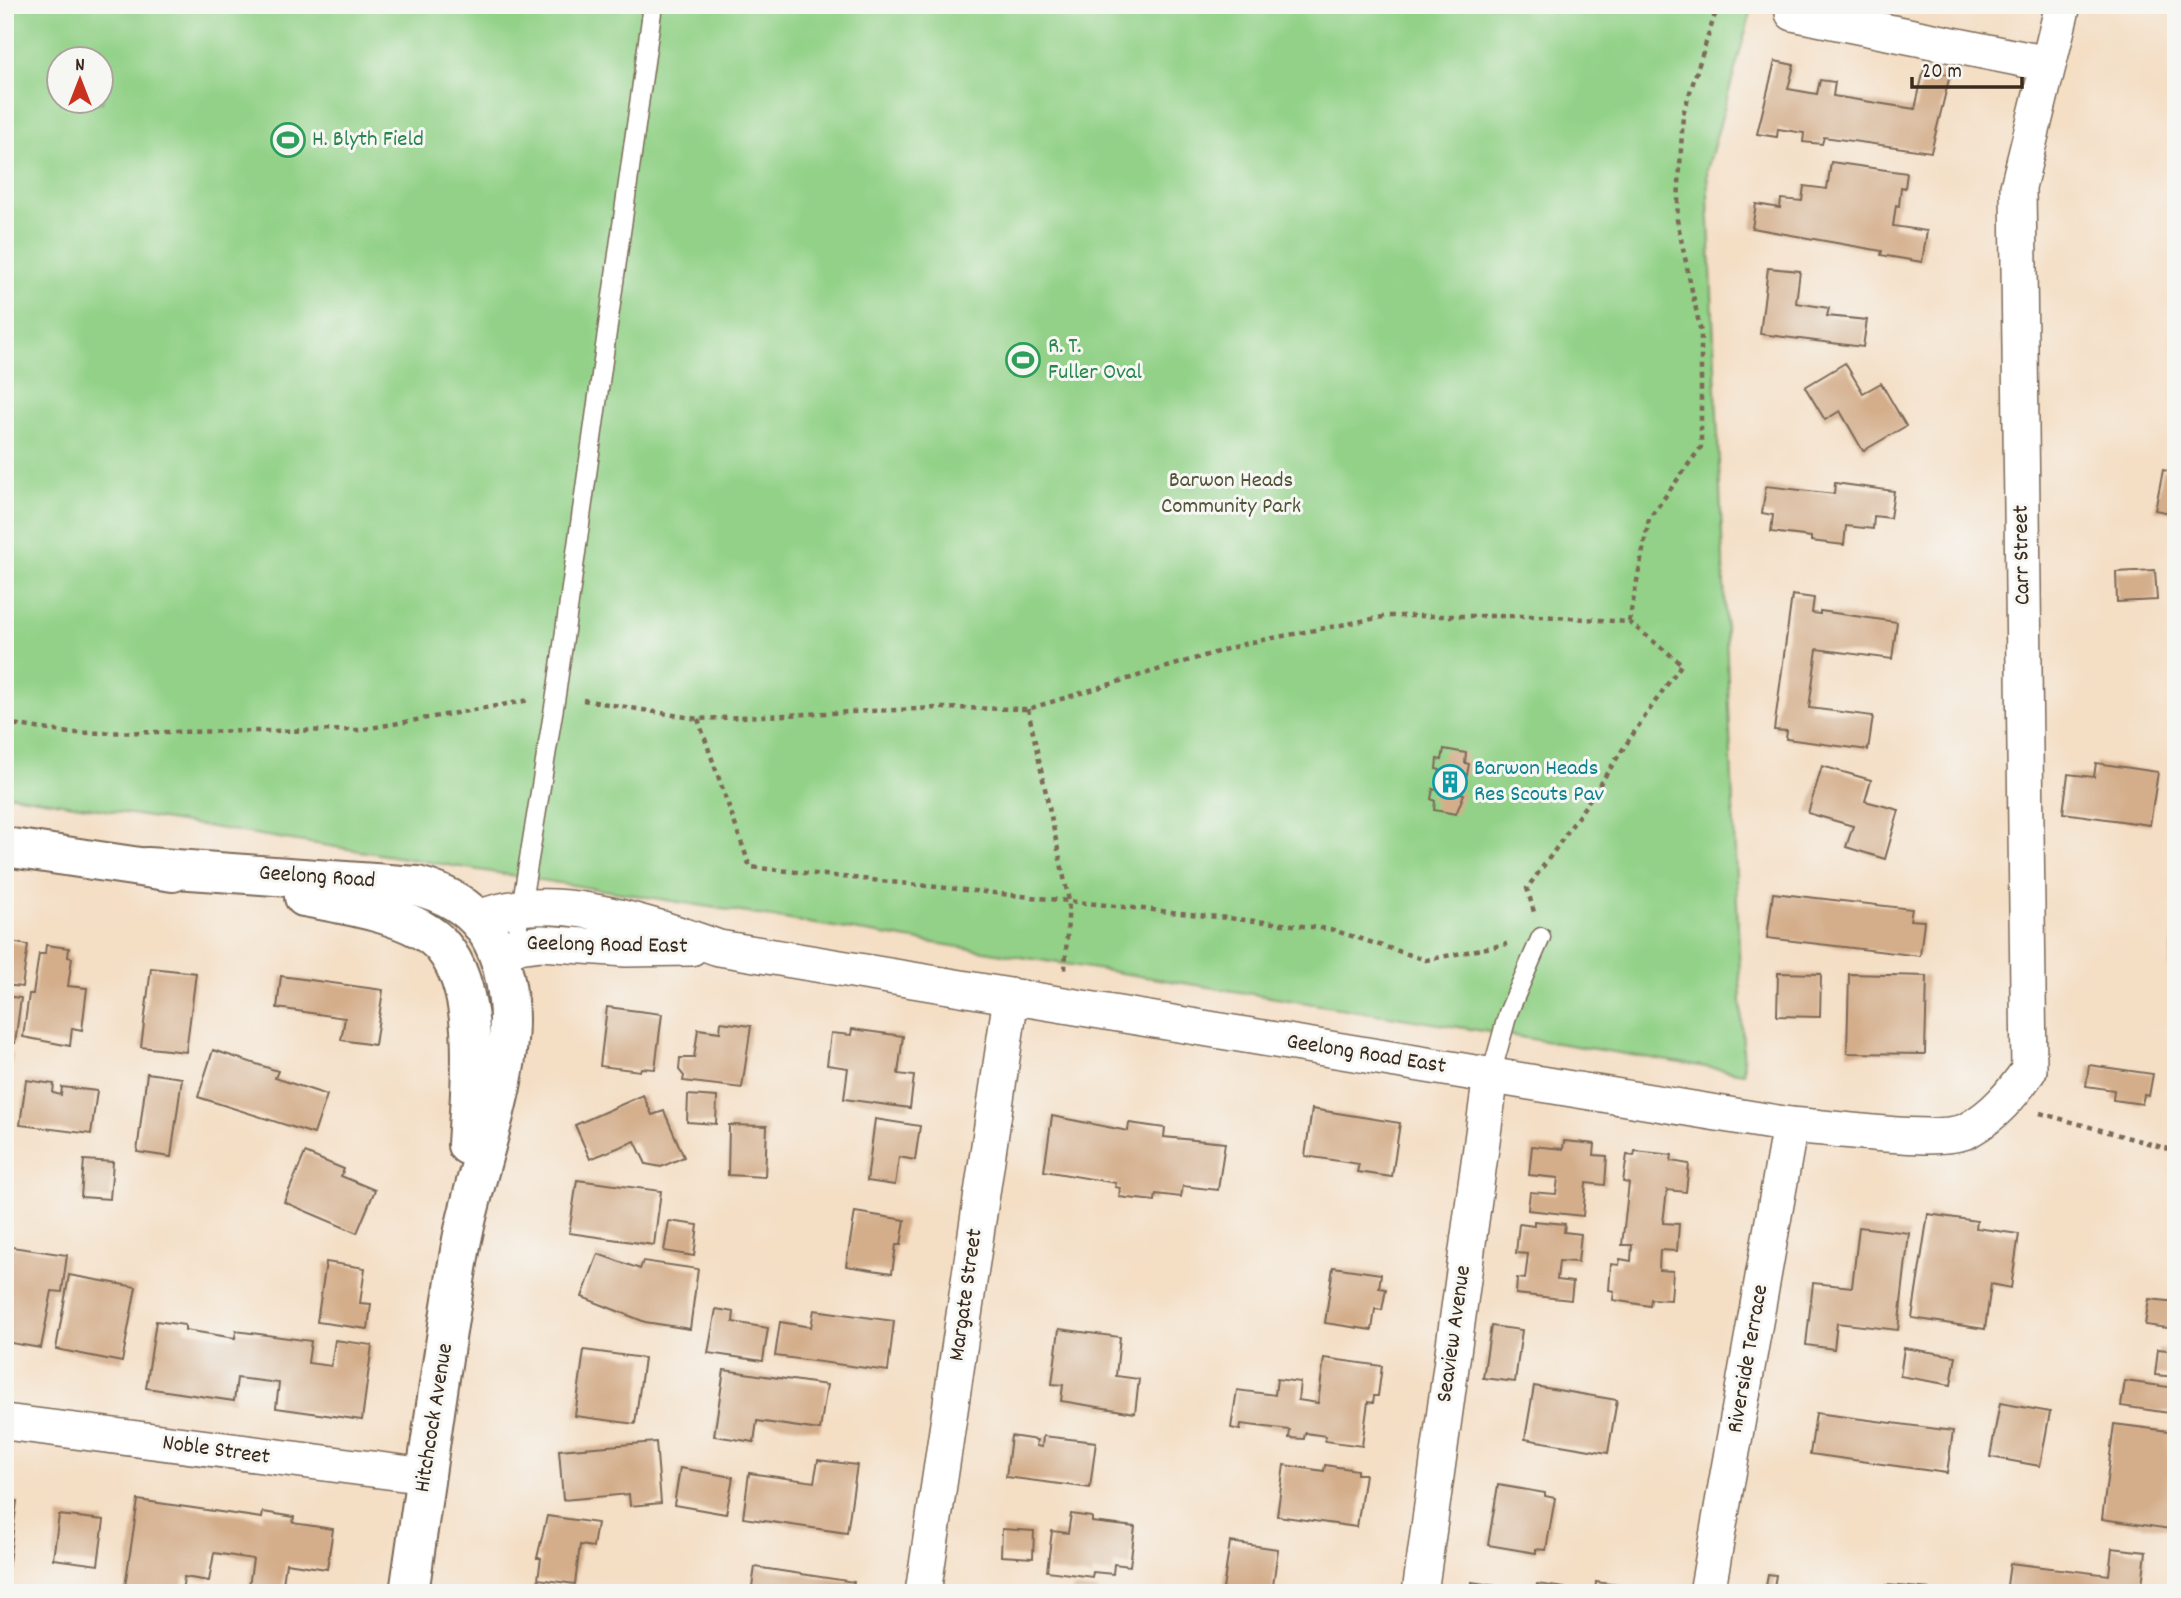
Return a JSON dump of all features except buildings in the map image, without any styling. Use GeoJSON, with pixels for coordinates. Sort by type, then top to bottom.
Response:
{"type":"FeatureCollection","features":[{"type":"Feature","properties":{"kind":"street","name":"Carr Street"},"geometry":{"type":"LineString","coordinates":[[2005,1103],[2029,1070],[2018,187],[2063,5]]}},
{"type":"Feature","properties":{"kind":"street"},"geometry":{"type":"LineString","coordinates":[[1793,13],[2048,64]]}},
{"type":"Feature","properties":{"kind":"street","name":"Geelong Road"},"geometry":{"type":"LineString","coordinates":[[5,847],[147,867],[350,905],[419,929],[443,946]]}},
{"type":"Feature","properties":{"kind":"street","name":"Geelong Road"},"geometry":{"type":"LineString","coordinates":[[147,867],[417,886],[445,893],[497,937]]}},
{"type":"Feature","properties":{"kind":"street","name":"Geelong Road East"},"geometry":{"type":"LineString","coordinates":[[497,937],[520,906],[556,908],[632,919],[719,948],[1790,1125],[1929,1136],[1966,1131],[2005,1103]]}},
{"type":"Feature","properties":{"kind":"street"},"geometry":{"type":"LineString","coordinates":[[443,946],[497,937]]}},
{"type":"Feature","properties":{"kind":"street","name":"Geelong Road East"},"geometry":{"type":"LineString","coordinates":[[497,937],[626,949],[719,948]]}},
{"type":"Feature","properties":{"kind":"street","name":"Hitchcock Avenue"},"geometry":{"type":"LineString","coordinates":[[409,1593],[462,1243],[509,1035],[505,978],[497,937]]}},
{"type":"Feature","properties":{"kind":"street","name":"Hitchcock Avenue"},"geometry":{"type":"LineString","coordinates":[[443,946],[456,971],[471,1025],[462,1243]]}},
{"type":"Feature","properties":{"kind":"street","name":"Margate Street"},"geometry":{"type":"LineString","coordinates":[[923,1593],[1011,997]]}},
{"type":"Feature","properties":{"kind":"street","name":"Seaview Avenue"},"geometry":{"type":"LineString","coordinates":[[1420,1593],[1491,1075]]}},
{"type":"Feature","properties":{"kind":"street","name":"Riverside Terrace"},"geometry":{"type":"LineString","coordinates":[[1707,1593],[1790,1125]]}},
{"type":"Feature","properties":{"kind":"street","name":"Noble Street"},"geometry":{"type":"LineString","coordinates":[[5,1422],[426,1476]]}},
{"type":"Feature","properties":{"kind":"lane"},"geometry":{"type":"LineString","coordinates":[[520,906],[556,695],[653,5]]}},
{"type":"Feature","properties":{"kind":"lane"},"geometry":{"type":"LineString","coordinates":[[1491,1075],[1508,1013],[1541,937]]}},
{"type":"Feature","properties":{"kind":"path"},"geometry":{"type":"LineString","coordinates":[[1629,622],[1649,519],[1701,447],[1701,333],[1677,220],[1683,114],[1717,5]]}},
{"type":"Feature","properties":{"kind":"path"},"geometry":{"type":"LineString","coordinates":[[5,723],[69,733],[359,730],[556,695],[698,719],[938,708],[1028,709],[1247,643],[1388,616],[1540,616],[1629,622],[1682,664],[1629,736],[1566,837],[1527,888],[1541,937],[1426,960],[1330,929],[750,867],[698,719]]}},
{"type":"Feature","properties":{"kind":"path"},"geometry":{"type":"LineString","coordinates":[[1028,709],[1069,901],[1064,1005]]}},
{"type":"Feature","properties":{"kind":"path"},"geometry":{"type":"LineString","coordinates":[[2005,1103],[2176,1150]]}},
{"type":"Feature","properties":{"kind":"green space","name":"Barwon Heads Community Park"},"geometry":{"type":"Polygon","coordinates":[[[5,5],[1753,5],[1707,170],[1744,1073],[5,794],[5,5]]]}},
{"type":"Feature","properties":{"kind":"place","name":"H. Blyth Field"},"geometry":{"type":"Point","coordinates":[288,140]}},
{"type":"Feature","properties":{"kind":"place","name":"R. T. Fuller Oval"},"geometry":{"type":"Point","coordinates":[1023,360]}},
{"type":"Feature","properties":{"kind":"place","name":"Barwon Heads Res Scouts Pav"},"geometry":{"type":"Point","coordinates":[1450,782]}}]}
